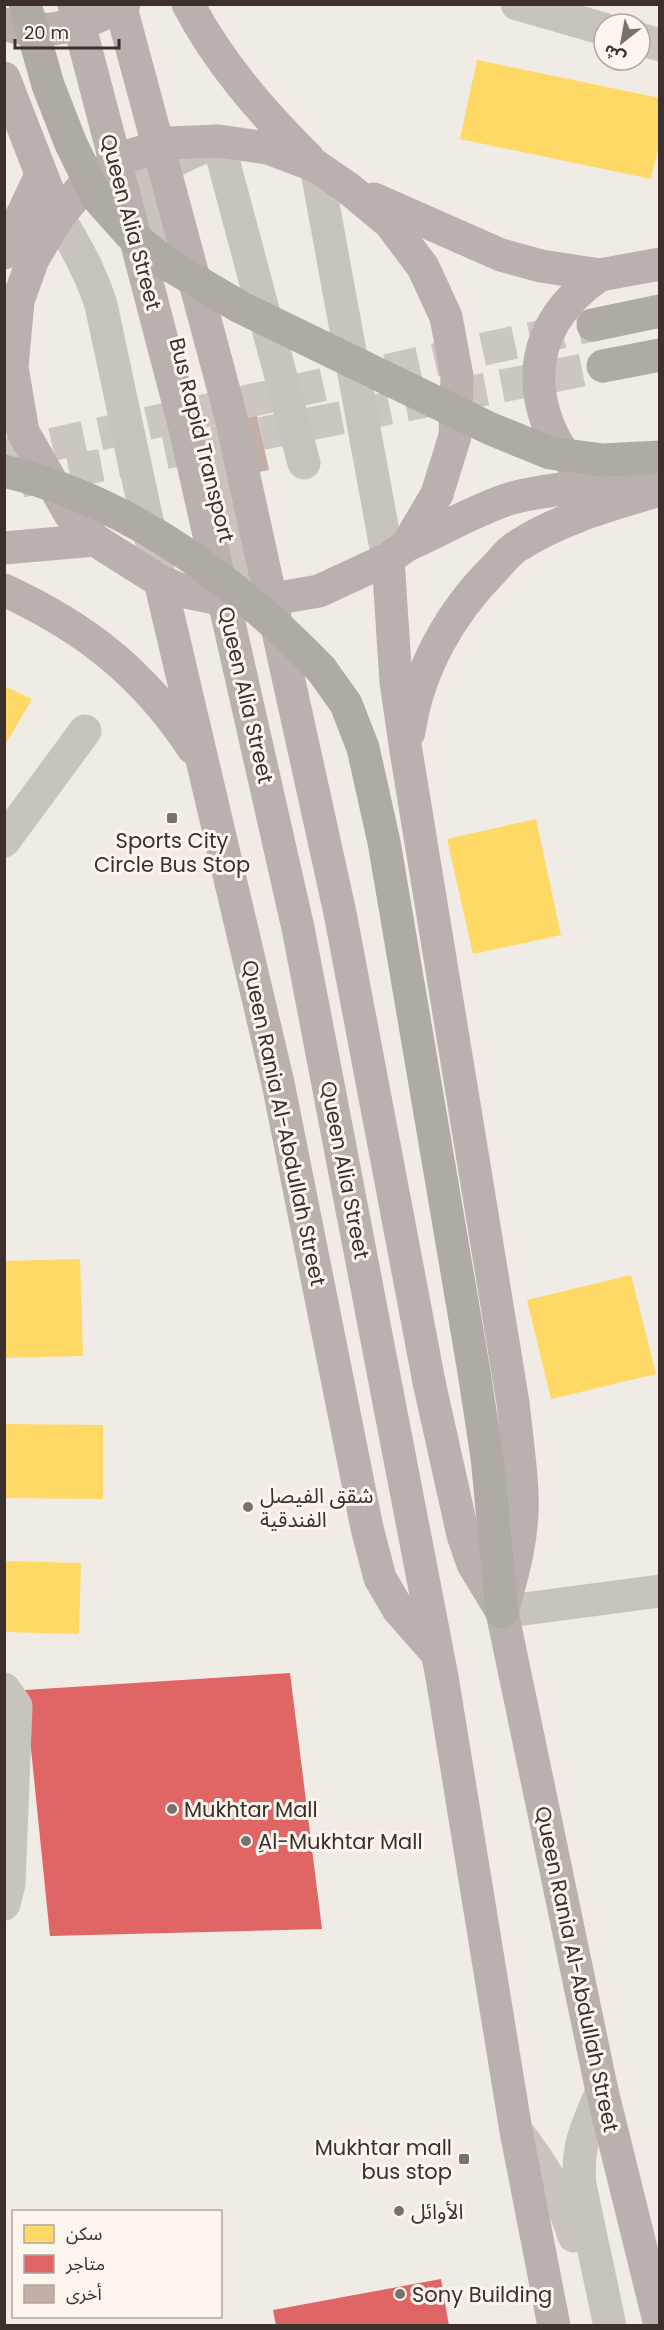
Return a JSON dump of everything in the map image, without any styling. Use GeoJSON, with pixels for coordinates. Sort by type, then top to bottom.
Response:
{"type":"FeatureCollection","features":[{"type":"Feature","properties":{"kind":"highway"},"geometry":{"type":"LineString","coordinates":[[25,4],[48,85],[71,144],[97,197],[130,234],[164,262],[240,307],[491,429],[550,453],[603,460],[660,457]]}},
{"type":"Feature","properties":{"kind":"highway"},"geometry":{"type":"LineString","coordinates":[[593,325],[660,311]]}},
{"type":"Feature","properties":{"kind":"highway"},"geometry":{"type":"LineString","coordinates":[[603,366],[660,355]]}},
{"type":"Feature","properties":{"kind":"highway"},"geometry":{"type":"LineString","coordinates":[[4,471],[38,479],[92,500],[163,538],[206,567],[247,598],[285,632],[321,669],[346,704],[363,748],[384,842],[474,1372],[487,1457],[502,1612]]}},
{"type":"Feature","properties":{"kind":"main road","name":"Queen Alia Street"},"geometry":{"type":"LineString","coordinates":[[74,4],[184,423],[298,927],[387,1392]]}},
{"type":"Feature","properties":{"kind":"main road","name":"Queen Alia Street"},"geometry":{"type":"LineString","coordinates":[[122,4],[230,413],[340,913],[429,1382]]}},
{"type":"Feature","properties":{"kind":"main road"},"geometry":{"type":"LineString","coordinates":[[4,24],[39,30],[69,27],[98,19],[122,4]]}},
{"type":"Feature","properties":{"kind":"main road"},"geometry":{"type":"LineString","coordinates":[[188,4],[214,50],[262,112],[316,166],[348,188],[390,223],[423,267],[446,317],[457,376],[455,436],[437,494],[398,552]]}},
{"type":"Feature","properties":{"kind":"main road"},"geometry":{"type":"LineString","coordinates":[[4,78],[58,217]]}},
{"type":"Feature","properties":{"kind":"main road"},"geometry":{"type":"LineString","coordinates":[[316,166],[268,148],[218,141],[170,143],[125,158],[86,184],[58,217],[33,259],[11,306],[12,367],[23,432],[70,514],[95,540],[159,581],[186,592],[244,604],[319,591],[472,514],[512,499],[548,491],[660,476]]}},
{"type":"Feature","properties":{"kind":"main road"},"geometry":{"type":"LineString","coordinates":[[4,253],[41,175]]}},
{"type":"Feature","properties":{"kind":"main road"},"geometry":{"type":"LineString","coordinates":[[348,188],[501,255],[541,266],[600,275],[660,264]]}},
{"type":"Feature","properties":{"kind":"main road"},"geometry":{"type":"LineString","coordinates":[[600,275],[582,287],[554,320],[545,339],[538,382],[541,404],[555,441],[578,468],[610,484]]}},
{"type":"Feature","properties":{"kind":"main road"},"geometry":{"type":"LineString","coordinates":[[406,751],[413,707],[436,646],[471,592],[515,547],[573,517],[660,490]]}},
{"type":"Feature","properties":{"kind":"main road"},"geometry":{"type":"LineString","coordinates":[[4,548],[95,540]]}},
{"type":"Feature","properties":{"kind":"main road","name":"Queen Rania Al-Abdullah Street"},"geometry":{"type":"LineString","coordinates":[[398,552],[396,682],[513,1402],[522,1495],[521,1534],[515,1569],[502,1612]]}},
{"type":"Feature","properties":{"kind":"main road","name":"Queen Rania Al-Abdullah Street"},"geometry":{"type":"LineString","coordinates":[[159,581],[278,1083],[366,1528],[381,1578],[392,1599],[398,1609],[435,1650]]}},
{"type":"Feature","properties":{"kind":"main road"},"geometry":{"type":"LineString","coordinates":[[4,590],[45,609],[93,640],[136,676],[173,718],[204,765]]}},
{"type":"Feature","properties":{"kind":"main road","name":"Queen Rania Al-Abdullah Street"},"geometry":{"type":"LineString","coordinates":[[429,1382],[463,1535],[474,1564],[502,1612],[602,2091],[660,2325]]}},
{"type":"Feature","properties":{"kind":"main road","name":"Queen Rania Al-Abdullah Street"},"geometry":{"type":"LineString","coordinates":[[387,1392],[442,1677],[516,2131],[554,2325]]}},
{"type":"Feature","properties":{"kind":"street"},"geometry":{"type":"LineString","coordinates":[[517,4],[592,26]]}},
{"type":"Feature","properties":{"kind":"street"},"geometry":{"type":"LineString","coordinates":[[218,141],[304,463]]}},
{"type":"Feature","properties":{"kind":"street","name":"Bus Rapid Transport"},"geometry":{"type":"LineString","coordinates":[[218,141],[158,170],[149,178],[142,191],[142,208],[244,604]]}},
{"type":"Feature","properties":{"kind":"street"},"geometry":{"type":"LineString","coordinates":[[316,166],[398,552]]}},
{"type":"Feature","properties":{"kind":"street"},"geometry":{"type":"LineString","coordinates":[[58,217],[82,257],[101,305],[159,581]]}},
{"type":"Feature","properties":{"kind":"street"},"geometry":{"type":"LineString","coordinates":[[4,841],[85,731]]}},
{"type":"Feature","properties":{"kind":"street"},"geometry":{"type":"LineString","coordinates":[[502,1612],[660,1591]]}},
{"type":"Feature","properties":{"kind":"street"},"geometry":{"type":"LineString","coordinates":[[4,1689],[16,1706],[9,1884],[4,1904]]}},
{"type":"Feature","properties":{"kind":"street"},"geometry":{"type":"LineString","coordinates":[[602,2091],[584,2134],[578,2156],[578,2170],[610,2325]]}},
{"type":"Feature","properties":{"kind":"street"},"geometry":{"type":"LineString","coordinates":[[516,2131],[547,2174],[566,2214],[577,2247],[592,2325]]}},
{"type":"Feature","properties":{"kind":"building: سكن"},"geometry":{"type":"Polygon","coordinates":[[[477,60],[660,98],[660,140],[651,179],[460,139],[477,60]]]}},
{"type":"Feature","properties":{"kind":"building: سكن"},"geometry":{"type":"Polygon","coordinates":[[[4,686],[32,699],[4,747],[4,686]]]}},
{"type":"Feature","properties":{"kind":"building: سكن"},"geometry":{"type":"Polygon","coordinates":[[[536,819],[561,935],[473,954],[447,839],[536,819]]]}},
{"type":"Feature","properties":{"kind":"building: سكن"},"geometry":{"type":"Polygon","coordinates":[[[80,1259],[83,1356],[4,1358],[4,1261],[80,1259]]]}},
{"type":"Feature","properties":{"kind":"building: سكن"},"geometry":{"type":"Polygon","coordinates":[[[631,1275],[656,1374],[551,1399],[527,1300],[631,1275]]]}},
{"type":"Feature","properties":{"kind":"building: سكن"},"geometry":{"type":"Polygon","coordinates":[[[4,1424],[103,1425],[103,1499],[4,1498],[4,1424]]]}},
{"type":"Feature","properties":{"kind":"building: سكن"},"geometry":{"type":"Polygon","coordinates":[[[4,1561],[81,1563],[79,1634],[4,1632],[4,1561]]]}},
{"type":"Feature","properties":{"kind":"building: متاجر","name":"Mukhtar Mall"},"geometry":{"type":"Polygon","coordinates":[[[290,1673],[322,1929],[50,1936],[25,1690],[290,1673]]]}},
{"type":"Feature","properties":{"kind":"building: متاجر","name":"Sony Building"},"geometry":{"type":"Polygon","coordinates":[[[441,2279],[449,2326],[276,2326],[273,2310],[441,2279]]]}},
{"type":"Feature","properties":{"kind":"building: أخرى"},"geometry":{"type":"Polygon","coordinates":[[[255,406],[269,470],[235,477],[221,413],[255,406]]]}},
{"type":"Feature","properties":{"kind":"tunnel"},"geometry":{"type":"LineString","coordinates":[[4,455],[593,325]]}},
{"type":"Feature","properties":{"kind":"tunnel"},"geometry":{"type":"LineString","coordinates":[[21,481],[603,366]]}},
{"type":"Feature","properties":{"kind":"place","name":"Sports City Circle Bus Stop"},"geometry":{"type":"Point","coordinates":[172,818]}},
{"type":"Feature","properties":{"kind":"place","name":"شقق الفيصل الفندقية"},"geometry":{"type":"Point","coordinates":[248,1507]}},
{"type":"Feature","properties":{"kind":"place","name":"Mukhtar Mall"},"geometry":{"type":"Point","coordinates":[172,1809]}},
{"type":"Feature","properties":{"kind":"place","name":"ِAl-Mukhtar Mall"},"geometry":{"type":"Point","coordinates":[246,1841]}},
{"type":"Feature","properties":{"kind":"place","name":"Mukhtar mall bus stop"},"geometry":{"type":"Point","coordinates":[464,2159]}},
{"type":"Feature","properties":{"kind":"place","name":"الأوائل"},"geometry":{"type":"Point","coordinates":[399,2211]}},
{"type":"Feature","properties":{"kind":"place","name":"Sony Building"},"geometry":{"type":"Point","coordinates":[400,2294]}}]}
